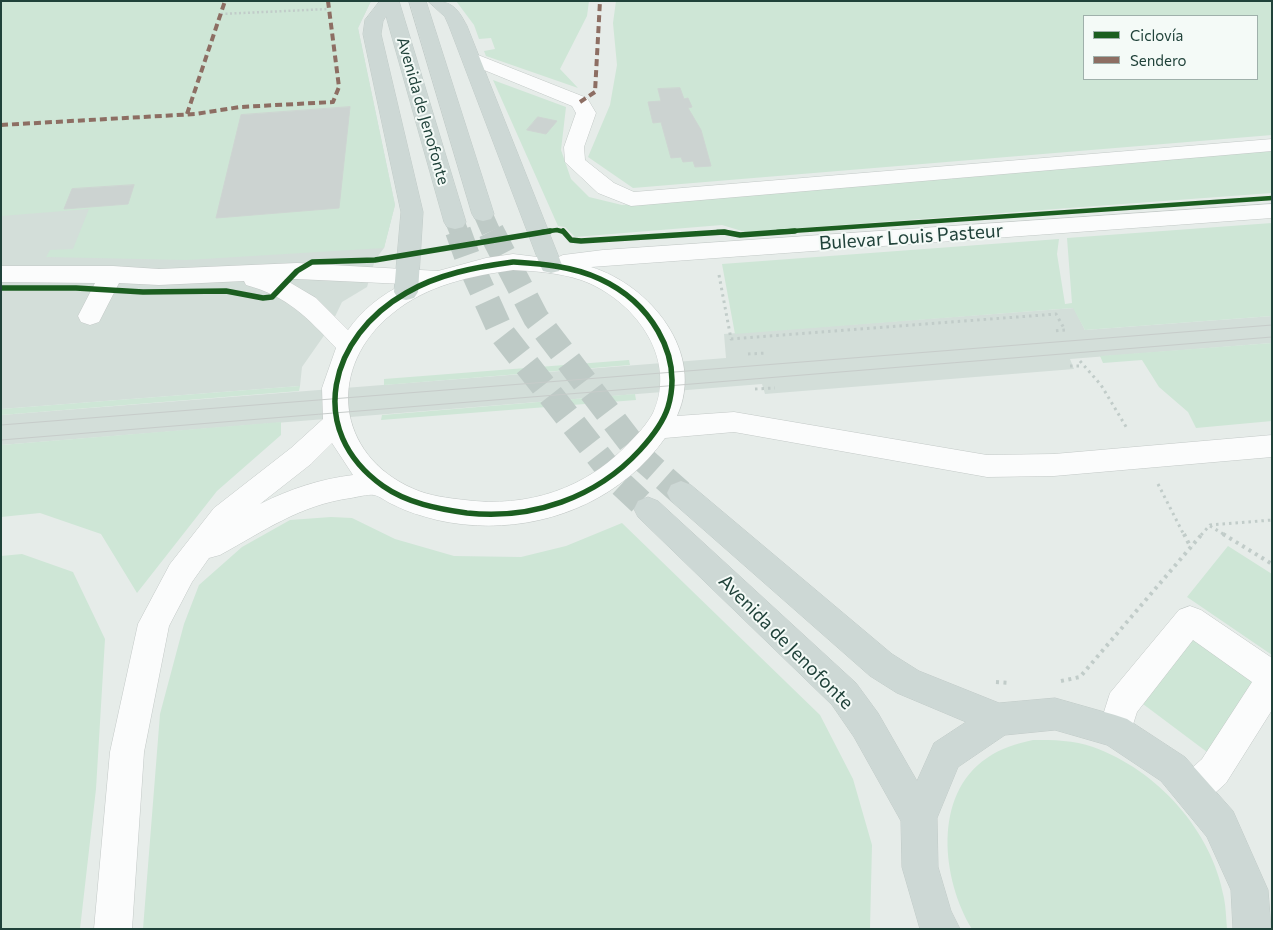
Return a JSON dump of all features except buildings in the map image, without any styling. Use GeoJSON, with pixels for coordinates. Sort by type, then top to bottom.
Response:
{"type":"FeatureCollection","features":[{"type":"Feature","properties":{"kind":"main road","name":"Avenida de Jenofonte"},"geometry":{"type":"LineString","coordinates":[[390,1],[456,222]]}},
{"type":"Feature","properties":{"kind":"main road"},"geometry":{"type":"LineString","coordinates":[[390,1],[374,20],[372,34],[412,212],[407,283]]}},
{"type":"Feature","properties":{"kind":"main road","name":"Avenida de Jenofonte"},"geometry":{"type":"LineString","coordinates":[[417,1],[483,214]]}},
{"type":"Feature","properties":{"kind":"main road"},"geometry":{"type":"LineString","coordinates":[[436,1],[452,14],[473,59],[551,265]]}},
{"type":"Feature","properties":{"kind":"main road","name":"Avenida de Jenofonte"},"geometry":{"type":"LineString","coordinates":[[681,493],[882,665],[908,682],[999,719]]}},
{"type":"Feature","properties":{"kind":"main road","name":"Avenida de Jenofonte"},"geometry":{"type":"LineString","coordinates":[[648,509],[844,694],[866,725],[918,818]]}},
{"type":"Feature","properties":{"kind":"main road"},"geometry":{"type":"LineString","coordinates":[[936,926],[920,867],[918,818],[946,755],[999,719],[1055,714],[1115,731],[1173,769],[1220,824],[1249,890],[1252,929]]}},
{"type":"Feature","properties":{"kind":"street"},"geometry":{"type":"LineString","coordinates":[[473,59],[580,102],[586,113],[574,146],[575,162],[606,188],[632,199],[1272,145]]}},
{"type":"Feature","properties":{"kind":"street","name":"Bulevar Louis Pasteur"},"geometry":{"type":"LineString","coordinates":[[551,265],[603,258],[1272,211]]}},
{"type":"Feature","properties":{"kind":"street"},"geometry":{"type":"LineString","coordinates":[[206,276],[297,272],[407,283],[484,266],[513,262],[551,265],[598,278],[627,295],[650,316],[665,342],[672,372],[668,407],[659,428],[630,464],[587,493],[534,512],[476,516],[422,506],[378,483],[351,455],[336,423],[334,405],[336,380],[349,346],[407,283]]}},
{"type":"Feature","properties":{"kind":"street"},"geometry":{"type":"LineString","coordinates":[[1,274],[206,276],[246,278],[271,282],[283,287],[310,305],[349,346]]}},
{"type":"Feature","properties":{"kind":"street"},"geometry":{"type":"LineString","coordinates":[[90,316],[102,290],[113,274]]}},
{"type":"Feature","properties":{"kind":"street"},"geometry":{"type":"LineString","coordinates":[[659,428],[734,422],[987,466],[1054,465],[1272,446]]}},
{"type":"Feature","properties":{"kind":"street"},"geometry":{"type":"LineString","coordinates":[[113,929],[127,752],[154,624],[181,573],[224,517],[301,456],[336,423]]}},
{"type":"Feature","properties":{"kind":"street"},"geometry":{"type":"LineString","coordinates":[[198,553],[294,500],[333,489],[378,483]]}},
{"type":"Feature","properties":{"kind":"street"},"geometry":{"type":"LineString","coordinates":[[1115,731],[1122,704],[1190,620],[1272,679],[1214,772],[1192,792]]}},
{"type":"Feature","properties":{"kind":"path"},"geometry":{"type":"LineString","coordinates":[[221,14],[328,9]]}},
{"type":"Feature","properties":{"kind":"path"},"geometry":{"type":"LineString","coordinates":[[718,268],[731,339],[1056,314],[1065,330],[1054,331]]}},
{"type":"Feature","properties":{"kind":"path"},"geometry":{"type":"LineString","coordinates":[[748,354],[766,353]]}},
{"type":"Feature","properties":{"kind":"path"},"geometry":{"type":"LineString","coordinates":[[1080,361],[1100,384],[1133,438]]}},
{"type":"Feature","properties":{"kind":"path"},"geometry":{"type":"LineString","coordinates":[[1070,366],[1084,366]]}},
{"type":"Feature","properties":{"kind":"path"},"geometry":{"type":"LineString","coordinates":[[755,389],[775,388]]}},
{"type":"Feature","properties":{"kind":"path"},"geometry":{"type":"LineString","coordinates":[[1156,480],[1191,548]]}},
{"type":"Feature","properties":{"kind":"path"},"geometry":{"type":"LineString","coordinates":[[1053,682],[1080,677],[1210,525],[1272,520]]}},
{"type":"Feature","properties":{"kind":"path"},"geometry":{"type":"LineString","coordinates":[[1210,525],[1272,564]]}},
{"type":"Feature","properties":{"kind":"path"},"geometry":{"type":"LineString","coordinates":[[989,682],[1016,683]]}},
{"type":"Feature","properties":{"kind":"shaded area"},"geometry":{"type":"Polygon","coordinates":[[[1,1],[371,1],[358,28],[395,205],[384,248],[375,260],[367,287],[342,302],[330,327],[302,367],[300,386],[1,409],[1,1]]]}},
{"type":"Feature","properties":{"kind":"shaded area"},"geometry":{"type":"Polygon","coordinates":[[[1074,308],[1085,330],[1272,316],[1272,343],[1070,359],[1074,369],[765,394],[762,384],[1,445],[1,415],[726,358],[724,334],[1074,308]]]}},
{"type":"Feature","properties":{"kind":"green space"},"geometry":{"type":"Polygon","coordinates":[[[1,1],[371,1],[358,28],[395,205],[384,248],[187,260],[46,257],[50,250],[73,249],[89,209],[1,216],[1,1]]]}},
{"type":"Feature","properties":{"kind":"green space"},"geometry":{"type":"Polygon","coordinates":[[[456,1],[589,1],[587,16],[560,69],[578,88],[486,56],[484,51],[495,49],[491,38],[479,39],[474,25],[456,1]]]}},
{"type":"Feature","properties":{"kind":"green space"},"geometry":{"type":"Polygon","coordinates":[[[616,1],[1272,1],[1272,135],[633,188],[588,157],[610,105],[617,65],[613,23],[616,1]]]}},
{"type":"Feature","properties":{"kind":"green space"},"geometry":{"type":"Polygon","coordinates":[[[493,80],[566,107],[561,150],[571,179],[589,197],[622,205],[1272,149],[1272,193],[745,232],[722,225],[575,237],[565,227],[558,226],[493,80]]]}},
{"type":"Feature","properties":{"kind":"green space"},"geometry":{"type":"Polygon","coordinates":[[[1272,223],[1272,316],[1085,330],[1073,308],[735,334],[722,264],[1059,239],[1057,254],[1065,304],[1072,303],[1067,238],[1272,223]]]}},
{"type":"Feature","properties":{"kind":"green space"},"geometry":{"type":"Polygon","coordinates":[[[1272,343],[1272,421],[1196,428],[1188,412],[1159,387],[1142,360],[1103,363],[1100,356],[1272,343]]]}},
{"type":"Feature","properties":{"kind":"green space"},"geometry":{"type":"Polygon","coordinates":[[[629,360],[630,365],[384,385],[384,379],[629,360]]]}},
{"type":"Feature","properties":{"kind":"green space"},"geometry":{"type":"Polygon","coordinates":[[[300,386],[299,391],[1,415],[1,409],[300,386]]]}},
{"type":"Feature","properties":{"kind":"green space"},"geometry":{"type":"Polygon","coordinates":[[[635,394],[636,400],[381,420],[382,415],[635,394]]]}},
{"type":"Feature","properties":{"kind":"green space"},"geometry":{"type":"Polygon","coordinates":[[[281,422],[281,435],[217,491],[137,593],[101,534],[40,513],[1,517],[1,445],[281,422]]]}},
{"type":"Feature","properties":{"kind":"green space"},"geometry":{"type":"Polygon","coordinates":[[[331,517],[352,518],[395,539],[454,556],[521,557],[566,546],[622,523],[820,715],[853,779],[872,845],[870,929],[143,929],[160,714],[184,624],[199,585],[242,547],[290,520],[331,517]]]}},
{"type":"Feature","properties":{"kind":"green space"},"geometry":{"type":"Polygon","coordinates":[[[1228,546],[1272,574],[1272,655],[1187,597],[1228,546]]]}},
{"type":"Feature","properties":{"kind":"green space"},"geometry":{"type":"Polygon","coordinates":[[[22,554],[73,572],[105,639],[96,789],[80,929],[1,929],[1,556],[22,554]]]}},
{"type":"Feature","properties":{"kind":"green space"},"geometry":{"type":"Polygon","coordinates":[[[1192,637],[1255,681],[1207,752],[1143,704],[1192,637]]]}},
{"type":"Feature","properties":{"kind":"green space"},"geometry":{"type":"Polygon","coordinates":[[[1033,740],[1056,740],[1093,747],[1117,757],[1159,787],[1194,826],[1207,849],[1218,873],[1226,910],[1227,929],[972,929],[954,887],[949,863],[950,815],[957,793],[969,774],[987,758],[1009,747],[1033,740]]]}},
{"type":"Feature","properties":{"kind":"tunnel"},"geometry":{"type":"LineString","coordinates":[[483,214],[491,232]]}},
{"type":"Feature","properties":{"kind":"tunnel"},"geometry":{"type":"LineString","coordinates":[[455,222],[459,232]]}},
{"type":"Feature","properties":{"kind":"tunnel"},"geometry":{"type":"LineString","coordinates":[[458,231],[468,259],[501,332],[619,482],[648,509]]}},
{"type":"Feature","properties":{"kind":"tunnel"},"geometry":{"type":"LineString","coordinates":[[491,231],[536,318],[644,460],[681,493]]}},
{"type":"Feature","properties":{"kind":"tram line"},"geometry":{"type":"LineString","coordinates":[[1,425],[1272,325]]}},
{"type":"Feature","properties":{"kind":"tram line"},"geometry":{"type":"LineString","coordinates":[[1,440],[1272,337]]}},
{"type":"Feature","properties":{"kind":"marked path"},"geometry":{"type":"LineString","coordinates":[[187,114],[225,1]]}},
{"type":"Feature","properties":{"kind":"marked path"},"geometry":{"type":"LineString","coordinates":[[1,125],[195,114],[240,107],[333,102],[339,87],[328,1]]}},
{"type":"Feature","properties":{"kind":"marked path"},"geometry":{"type":"LineString","coordinates":[[580,102],[595,92],[600,1]]}},
{"type":"Feature","properties":{"kind":"cycle path"},"geometry":{"type":"LineString","coordinates":[[1,288],[76,288],[143,292],[226,291],[263,298],[272,297],[297,271],[312,262],[375,260],[557,230],[563,231],[571,240],[581,241],[724,232],[740,235],[1272,198]]}},
{"type":"Feature","properties":{"kind":"cycle path"},"geometry":{"type":"LineString","coordinates":[[513,262],[557,267],[590,275],[617,289],[647,315],[667,348],[671,367],[672,387],[664,417],[649,439],[628,463],[607,479],[584,493],[559,503],[533,510],[507,514],[453,511],[408,499],[387,489],[359,463],[338,428],[334,402],[335,388],[338,373],[349,347],[365,325],[384,307],[407,292],[459,272],[513,262]]}}]}
